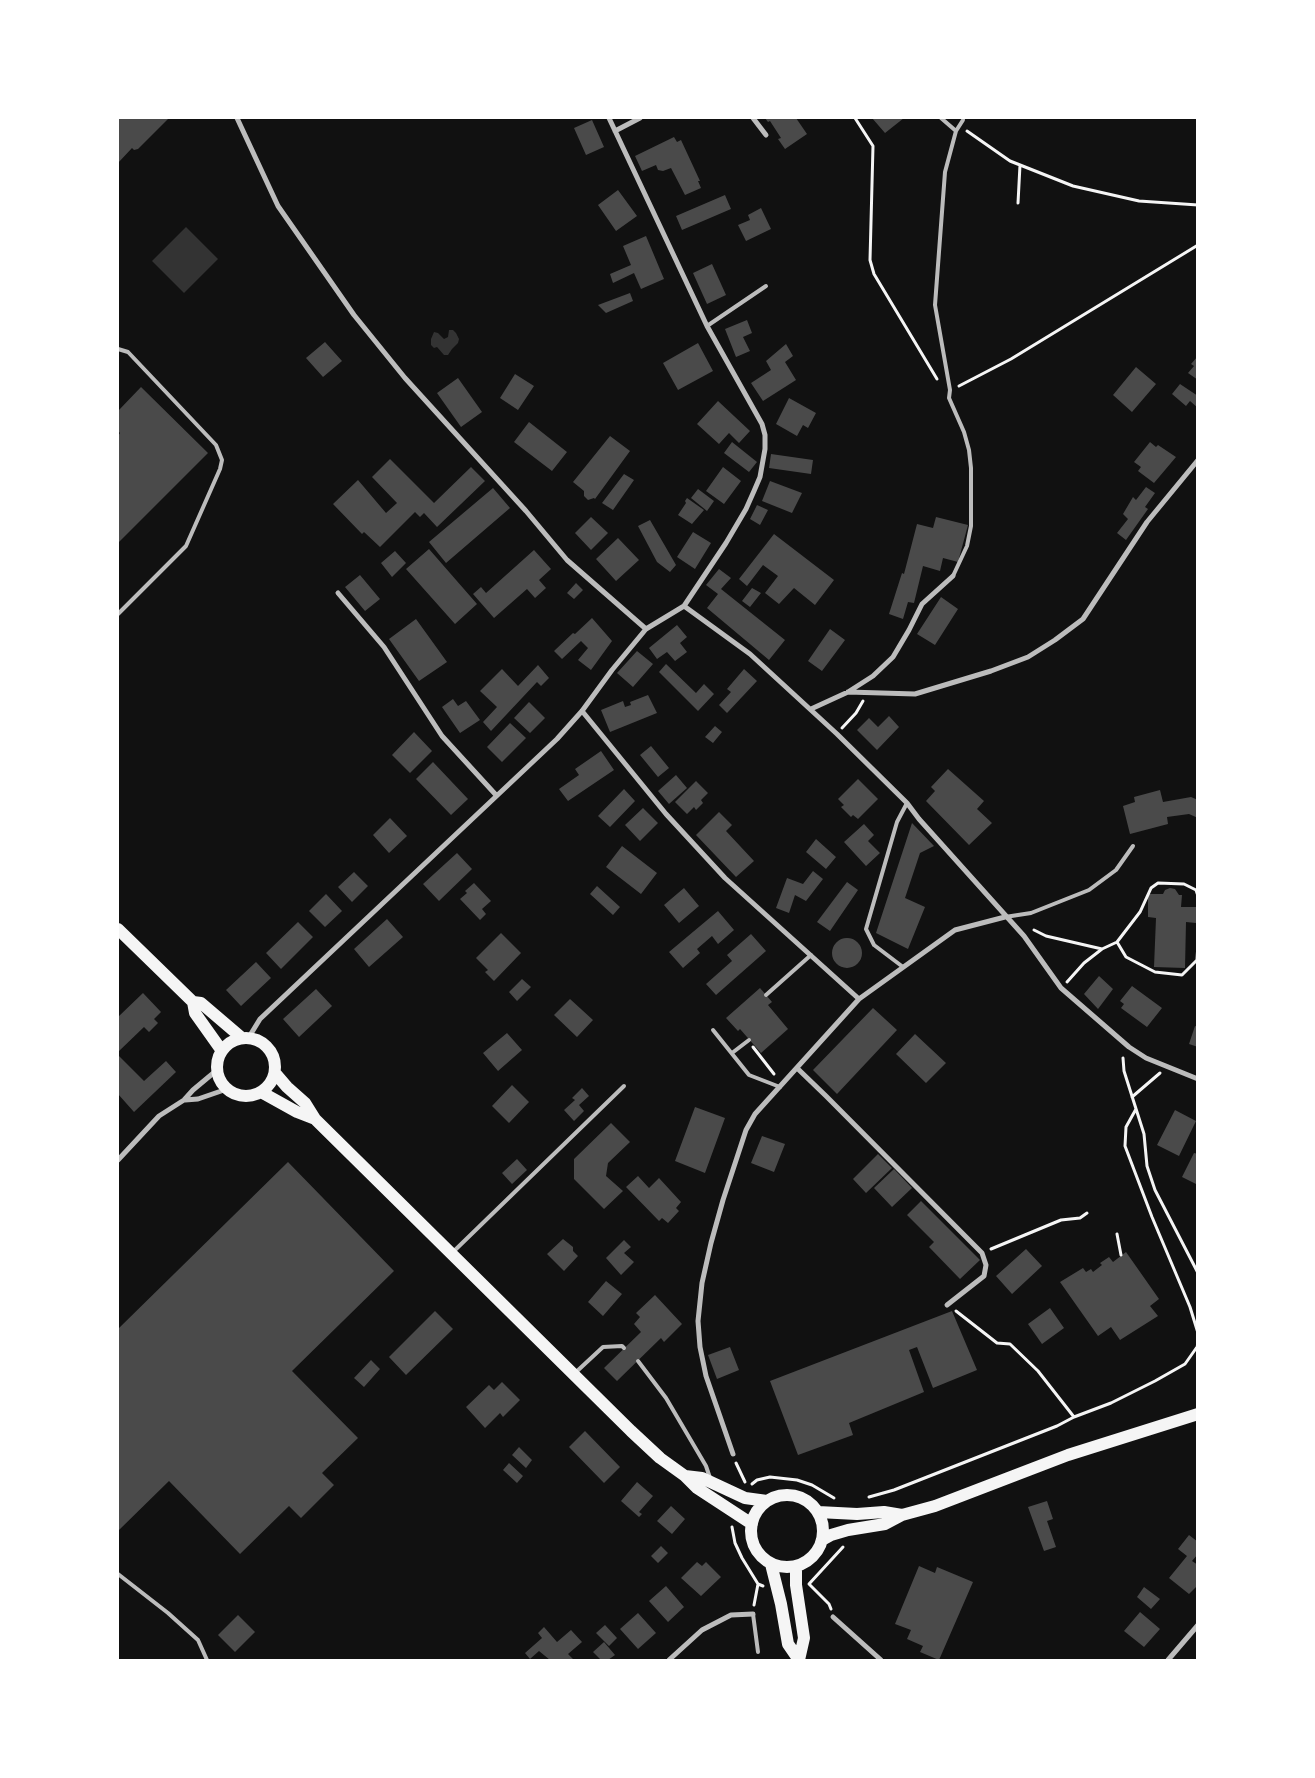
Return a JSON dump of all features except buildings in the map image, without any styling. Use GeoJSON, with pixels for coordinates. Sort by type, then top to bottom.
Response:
{"type":"FeatureCollection","features":[{"type":"Feature","properties":{"kind":"main road"},"geometry":{"type":"LineString","coordinates":[[118,929],[193,1002],[195,1013],[222,1051]]}},
{"type":"Feature","properties":{"kind":"main road"},"geometry":{"type":"LineString","coordinates":[[193,1002],[201,1003],[245,1037],[261,1041],[270,1049],[275,1060],[275,1073],[270,1084],[261,1092],[250,1096],[233,1093],[227,1089],[220,1080],[217,1070],[218,1060],[222,1051],[229,1043],[245,1037]]}},
{"type":"Feature","properties":{"kind":"main road"},"geometry":{"type":"LineString","coordinates":[[275,1073],[305,1103],[314,1119],[660,1458],[685,1476],[697,1488],[752,1524]]}},
{"type":"Feature","properties":{"kind":"main road"},"geometry":{"type":"LineString","coordinates":[[261,1092],[314,1119]]}},
{"type":"Feature","properties":{"kind":"main road"},"geometry":{"type":"LineString","coordinates":[[822,1540],[848,1530],[884,1524],[902,1515],[935,1506],[1068,1456],[1198,1414]]}},
{"type":"Feature","properties":{"kind":"main road"},"geometry":{"type":"LineString","coordinates":[[685,1476],[702,1478],[745,1498],[767,1501]]}},
{"type":"Feature","properties":{"kind":"main road"},"geometry":{"type":"LineString","coordinates":[[792,1495],[809,1503],[818,1512],[822,1524],[822,1540],[814,1555],[806,1562],[796,1566],[785,1567],[771,1564],[756,1549],[751,1536],[752,1524],[758,1510],[767,1501],[779,1496],[792,1495]]}},
{"type":"Feature","properties":{"kind":"main road"},"geometry":{"type":"LineString","coordinates":[[818,1512],[857,1514],[884,1512],[902,1515]]}},
{"type":"Feature","properties":{"kind":"main road"},"geometry":{"type":"LineString","coordinates":[[771,1564],[788,1644],[799,1660]]}},
{"type":"Feature","properties":{"kind":"main road"},"geometry":{"type":"LineString","coordinates":[[796,1566],[796,1585],[804,1638],[799,1660]]}},
{"type":"Feature","properties":{"kind":"street"},"geometry":{"type":"LineString","coordinates":[[237,118],[278,206],[354,315],[405,378],[568,560],[646,628]]}},
{"type":"Feature","properties":{"kind":"street"},"geometry":{"type":"LineString","coordinates":[[245,1037],[260,1019],[557,739],[646,628],[684,606],[726,543],[746,509],[760,477],[765,435],[762,424],[707,326],[610,118]]}},
{"type":"Feature","properties":{"kind":"street"},"geometry":{"type":"LineString","coordinates":[[615,132],[640,118]]}},
{"type":"Feature","properties":{"kind":"street"},"geometry":{"type":"LineString","coordinates":[[753,118],[766,135]]}},
{"type":"Feature","properties":{"kind":"street"},"geometry":{"type":"LineString","coordinates":[[848,692],[915,694],[991,672],[1028,656],[1055,640],[1083,619],[1147,522],[1198,460]]}},
{"type":"Feature","properties":{"kind":"street"},"geometry":{"type":"LineString","coordinates":[[811,709],[848,692],[873,676],[893,657],[922,604],[953,576]]}},
{"type":"Feature","properties":{"kind":"street"},"geometry":{"type":"LineString","coordinates":[[338,593],[384,647],[442,736],[496,795]]}},
{"type":"Feature","properties":{"kind":"street"},"geometry":{"type":"LineString","coordinates":[[684,606],[750,654],[811,709],[907,803],[1005,917],[1024,936],[1061,988],[1129,1047],[1146,1058],[1198,1079]]}},
{"type":"Feature","properties":{"kind":"street"},"geometry":{"type":"LineString","coordinates":[[582,710],[660,807],[725,878],[859,1000]]}},
{"type":"Feature","properties":{"kind":"street"},"geometry":{"type":"LineString","coordinates":[[733,1454],[706,1376],[700,1347],[698,1321],[702,1283],[723,1200],[746,1130],[755,1114],[859,1000],[955,930],[1005,917]]}},
{"type":"Feature","properties":{"kind":"street"},"geometry":{"type":"LineString","coordinates":[[798,1069],[982,1253],[986,1266],[984,1276],[948,1305]]}},
{"type":"Feature","properties":{"kind":"street"},"geometry":{"type":"LineString","coordinates":[[118,1160],[159,1116],[184,1100],[217,1070]]}},
{"type":"Feature","properties":{"kind":"street"},"geometry":{"type":"LineString","coordinates":[[184,1100],[198,1099],[227,1089]]}},
{"type":"Feature","properties":{"kind":"street"},"geometry":{"type":"LineString","coordinates":[[669,1660],[702,1630],[731,1615],[753,1614]]}},
{"type":"Feature","properties":{"kind":"street"},"geometry":{"type":"LineString","coordinates":[[834,1617],[881,1660]]}},
{"type":"Feature","properties":{"kind":"street"},"geometry":{"type":"LineString","coordinates":[[1168,1660],[1198,1625]]}},
{"type":"Feature","properties":{"kind":"lane"},"geometry":{"type":"LineString","coordinates":[[941,118],[956,131]]}},
{"type":"Feature","properties":{"kind":"lane"},"geometry":{"type":"LineString","coordinates":[[953,576],[967,546],[971,526],[971,468],[964,432],[949,398],[950,390],[935,305],[945,172],[956,131],[963,120]]}},
{"type":"Feature","properties":{"kind":"lane"},"geometry":{"type":"LineString","coordinates":[[707,326],[766,286]]}},
{"type":"Feature","properties":{"kind":"lane"},"geometry":{"type":"LineString","coordinates":[[118,350],[128,352],[216,444],[222,460],[220,469],[186,546],[118,614]]}},
{"type":"Feature","properties":{"kind":"lane"},"geometry":{"type":"LineString","coordinates":[[904,967],[874,945],[866,929],[897,822],[907,803]]}},
{"type":"Feature","properties":{"kind":"lane"},"geometry":{"type":"LineString","coordinates":[[1005,917],[1031,913],[1089,890],[1116,870],[1133,846]]}},
{"type":"Feature","properties":{"kind":"lane"},"geometry":{"type":"LineString","coordinates":[[766,995],[811,955]]}},
{"type":"Feature","properties":{"kind":"lane"},"geometry":{"type":"LineString","coordinates":[[713,1030],[749,1075],[781,1086]]}},
{"type":"Feature","properties":{"kind":"lane"},"geometry":{"type":"LineString","coordinates":[[732,1053],[748,1040]]}},
{"type":"Feature","properties":{"kind":"lane"},"geometry":{"type":"LineString","coordinates":[[451,1253],[624,1086]]}},
{"type":"Feature","properties":{"kind":"lane"},"geometry":{"type":"LineString","coordinates":[[574,1375],[603,1347],[622,1346],[624,1348]]}},
{"type":"Feature","properties":{"kind":"lane"},"geometry":{"type":"LineString","coordinates":[[638,1361],[666,1398],[706,1466],[711,1483]]}},
{"type":"Feature","properties":{"kind":"lane"},"geometry":{"type":"LineString","coordinates":[[118,1574],[168,1613],[198,1640],[207,1660]]}},
{"type":"Feature","properties":{"kind":"lane"},"geometry":{"type":"LineString","coordinates":[[753,1614],[758,1652]]}},
{"type":"Feature","properties":{"kind":"path"},"geometry":{"type":"LineString","coordinates":[[855,118],[873,146],[870,260],[874,274],[949,398]]}},
{"type":"Feature","properties":{"kind":"path"},"geometry":{"type":"LineString","coordinates":[[960,125],[1010,161],[1073,186],[1139,200],[1198,205]]}},
{"type":"Feature","properties":{"kind":"path"},"geometry":{"type":"LineString","coordinates":[[1018,203],[1020,165]]}},
{"type":"Feature","properties":{"kind":"path"},"geometry":{"type":"LineString","coordinates":[[950,390],[1011,359],[1198,246]]}},
{"type":"Feature","properties":{"kind":"path"},"geometry":{"type":"LineString","coordinates":[[837,734],[856,713],[870,692]]}},
{"type":"Feature","properties":{"kind":"path"},"geometry":{"type":"LineString","coordinates":[[1061,988],[1084,963],[1102,949],[1117,942],[1140,912],[1152,888],[1158,883],[1184,884],[1196,890],[1198,896]]}},
{"type":"Feature","properties":{"kind":"path"},"geometry":{"type":"LineString","coordinates":[[1031,928],[1046,936],[1102,949]]}},
{"type":"Feature","properties":{"kind":"path"},"geometry":{"type":"LineString","coordinates":[[1117,942],[1126,957],[1155,972],[1182,975],[1197,960],[1198,944]]}},
{"type":"Feature","properties":{"kind":"path"},"geometry":{"type":"LineString","coordinates":[[748,1040],[781,1086]]}},
{"type":"Feature","properties":{"kind":"path"},"geometry":{"type":"LineString","coordinates":[[1123,1058],[1124,1071],[1144,1134],[1147,1166],[1155,1190],[1198,1273]]}},
{"type":"Feature","properties":{"kind":"path"},"geometry":{"type":"LineString","coordinates":[[1132,1097],[1168,1067]]}},
{"type":"Feature","properties":{"kind":"path"},"geometry":{"type":"LineString","coordinates":[[1136,1109],[1126,1126],[1125,1146],[1152,1217],[1190,1307],[1198,1334]]}},
{"type":"Feature","properties":{"kind":"path"},"geometry":{"type":"LineString","coordinates":[[982,1253],[1044,1226],[1061,1220],[1080,1218],[1087,1213]]}},
{"type":"Feature","properties":{"kind":"path"},"geometry":{"type":"LineString","coordinates":[[1117,1234],[1121,1255]]}},
{"type":"Feature","properties":{"kind":"path"},"geometry":{"type":"LineString","coordinates":[[948,1305],[997,1343],[1010,1344],[1038,1372],[1074,1417]]}},
{"type":"Feature","properties":{"kind":"path"},"geometry":{"type":"LineString","coordinates":[[867,1498],[894,1490],[1111,1403],[1184,1364],[1198,1344]]}},
{"type":"Feature","properties":{"kind":"path"},"geometry":{"type":"LineString","coordinates":[[733,1454],[748,1487],[756,1480],[770,1477],[782,1478],[812,1485],[839,1501]]}},
{"type":"Feature","properties":{"kind":"path"},"geometry":{"type":"LineString","coordinates":[[732,1522],[735,1543],[758,1584],[753,1614]]}},
{"type":"Feature","properties":{"kind":"path"},"geometry":{"type":"LineString","coordinates":[[834,1617],[829,1604],[809,1584],[843,1546],[845,1540]]}},
{"type":"Feature","properties":{"kind":"path"},"geometry":{"type":"LineString","coordinates":[[758,1584],[768,1587]]}},
{"type":"Feature","properties":{"kind":"shaded area"},"geometry":{"type":"Polygon","coordinates":[[[186,227],[218,259],[184,293],[152,261],[186,227]]]}},
{"type":"Feature","properties":{"kind":"shaded area"},"geometry":{"type":"Polygon","coordinates":[[[449,330],[453,330],[459,339],[448,355],[444,355],[437,347],[434,348],[431,345],[431,339],[434,332],[444,339],[448,337],[449,330]]]}}]}
